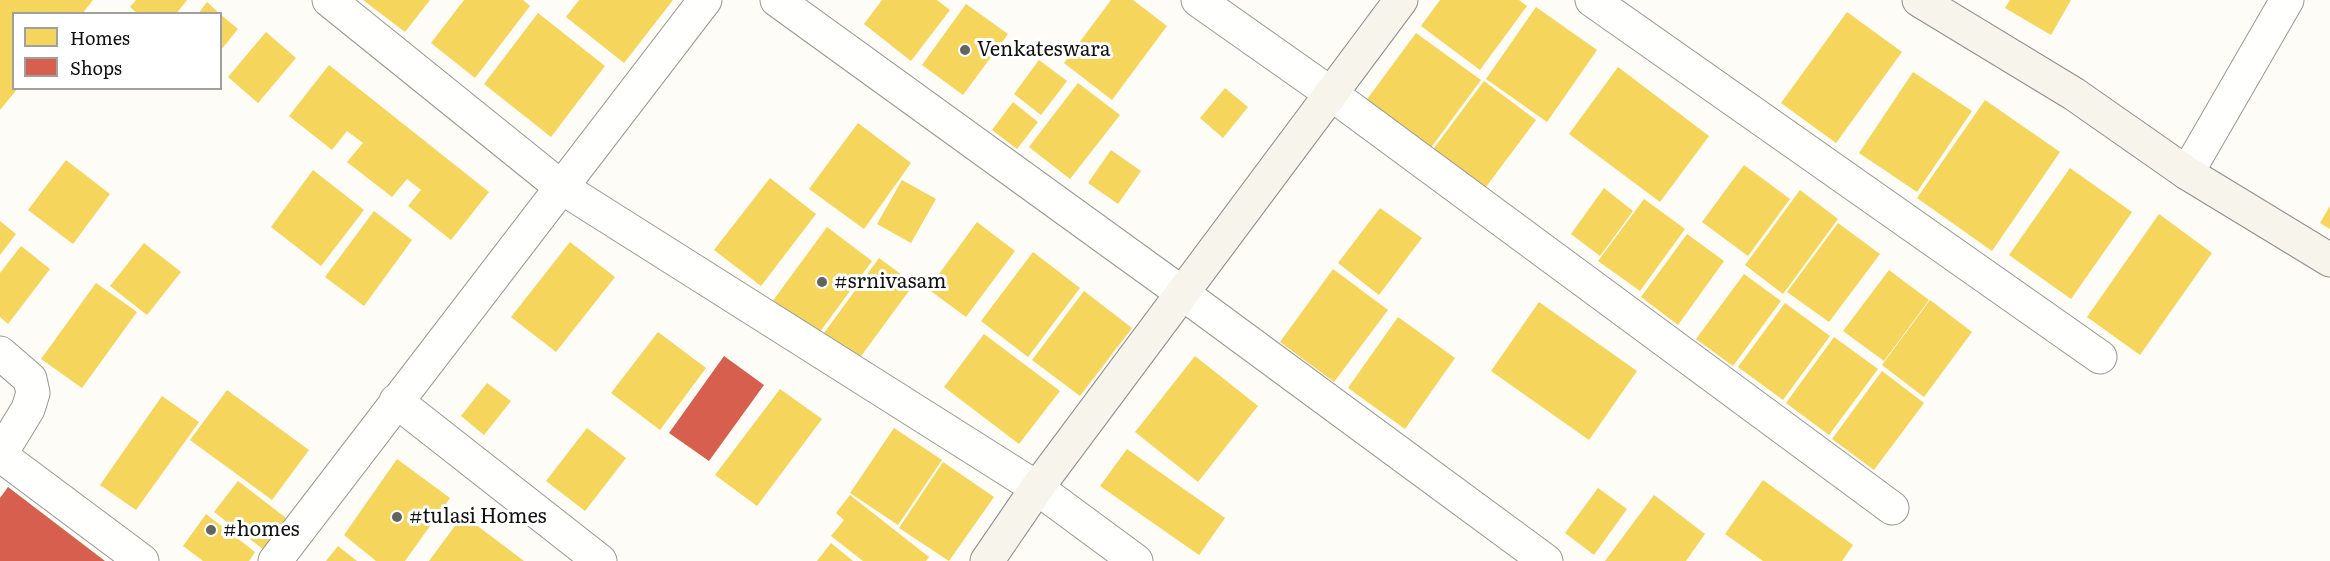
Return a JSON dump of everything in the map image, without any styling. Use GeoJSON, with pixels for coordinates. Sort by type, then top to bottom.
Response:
{"type":"FeatureCollection","features":[{"type":"Feature","properties":{"kind":"street"},"geometry":{"type":"LineString","coordinates":[[330,0],[561,187],[1037,488],[1136,561]]}},
{"type":"Feature","properties":{"kind":"street"},"geometry":{"type":"LineString","coordinates":[[275,561],[705,0]]}},
{"type":"Feature","properties":{"kind":"street"},"geometry":{"type":"LineString","coordinates":[[777,0],[1182,293],[1546,561]]}},
{"type":"Feature","properties":{"kind":"street"},"geometry":{"type":"LineString","coordinates":[[1198,0],[1330,93],[1892,508]]}},
{"type":"Feature","properties":{"kind":"street"},"geometry":{"type":"LineString","coordinates":[[987,561],[1037,488],[1401,0]]}},
{"type":"Feature","properties":{"kind":"street"},"geometry":{"type":"LineString","coordinates":[[1592,0],[2100,357]]}},
{"type":"Feature","properties":{"kind":"street"},"geometry":{"type":"LineString","coordinates":[[1919,0],[2074,94],[2187,173],[2330,260]]}},
{"type":"Feature","properties":{"kind":"street"},"geometry":{"type":"LineString","coordinates":[[2187,173],[2287,0]]}},
{"type":"Feature","properties":{"kind":"street"},"geometry":{"type":"LineString","coordinates":[[0,353],[30,380],[33,393],[28,409],[0,455],[142,561]]}},
{"type":"Feature","properties":{"kind":"street"},"geometry":{"type":"LineString","coordinates":[[396,401],[600,561]]}},
{"type":"Feature","properties":{"kind":"building: Homes"},"geometry":{"type":"Polygon","coordinates":[[[0,0],[93,0],[84,12],[12,12],[12,90],[16,90],[0,110],[0,0]]]}},
{"type":"Feature","properties":{"kind":"building: Homes"},"geometry":{"type":"Polygon","coordinates":[[[136,0],[187,0],[178,12],[136,12],[130,7],[136,0]]]}},
{"type":"Feature","properties":{"kind":"building: Homes"},"geometry":{"type":"Polygon","coordinates":[[[363,0],[430,0],[405,32],[363,0]]]}},
{"type":"Feature","properties":{"kind":"building: Homes"},"geometry":{"type":"Polygon","coordinates":[[[464,0],[523,0],[530,6],[475,78],[431,43],[464,0]]]}},
{"type":"Feature","properties":{"kind":"building: Homes"},"geometry":{"type":"Polygon","coordinates":[[[579,0],[673,0],[624,63],[566,17],[579,0]]]}},
{"type":"Feature","properties":{"kind":"building: Homes"},"geometry":{"type":"Polygon","coordinates":[[[882,0],[937,0],[950,10],[911,61],[864,24],[882,0]]]}},
{"type":"Feature","properties":{"kind":"building: Homes"},"geometry":{"type":"Polygon","coordinates":[[[1111,0],[1133,0],[1167,26],[1112,100],[1064,63],[1111,0]]]}},
{"type":"Feature","properties":{"kind":"building: Homes"},"geometry":{"type":"Polygon","coordinates":[[[1440,0],[1519,0],[1527,6],[1480,70],[1421,26],[1440,0]]]}},
{"type":"Feature","properties":{"kind":"building: Homes"},"geometry":{"type":"Polygon","coordinates":[[[2010,0],[2071,0],[2051,35],[2005,8],[2010,0]]]}},
{"type":"Feature","properties":{"kind":"building: Homes"},"geometry":{"type":"Polygon","coordinates":[[[207,2],[218,12],[200,12],[207,2]]]}},
{"type":"Feature","properties":{"kind":"building: Homes","name":"Venkateswara"},"geometry":{"type":"Polygon","coordinates":[[[966,4],[1008,34],[963,95],[922,65],[966,4]]]}},
{"type":"Feature","properties":{"kind":"building: Homes"},"geometry":{"type":"Polygon","coordinates":[[[1536,7],[1597,50],[1547,122],[1486,79],[1536,7]]]}},
{"type":"Feature","properties":{"kind":"building: Homes"},"geometry":{"type":"Polygon","coordinates":[[[1847,12],[1902,52],[1836,143],[1781,103],[1847,12]]]}},
{"type":"Feature","properties":{"kind":"building: Homes"},"geometry":{"type":"Polygon","coordinates":[[[538,13],[605,66],[551,137],[484,84],[538,13]]]}},
{"type":"Feature","properties":{"kind":"building: Homes"},"geometry":{"type":"Polygon","coordinates":[[[222,16],[238,29],[222,49],[222,16]]]}},
{"type":"Feature","properties":{"kind":"building: Homes"},"geometry":{"type":"Polygon","coordinates":[[[266,32],[296,58],[258,103],[228,77],[266,32]]]}},
{"type":"Feature","properties":{"kind":"building: Homes"},"geometry":{"type":"Polygon","coordinates":[[[1416,33],[1481,80],[1430,149],[1365,102],[1416,33]]]}},
{"type":"Feature","properties":{"kind":"building: Homes"},"geometry":{"type":"Polygon","coordinates":[[[1039,60],[1067,81],[1041,115],[1014,94],[1039,60]]]}},
{"type":"Feature","properties":{"kind":"building: Homes"},"geometry":{"type":"Polygon","coordinates":[[[329,65],[489,192],[451,240],[408,206],[421,190],[407,179],[392,197],[347,162],[363,143],[347,131],[332,150],[289,116],[329,65]]]}},
{"type":"Feature","properties":{"kind":"building: Homes"},"geometry":{"type":"Polygon","coordinates":[[[1618,67],[1709,136],[1660,202],[1569,134],[1618,67]]]}},
{"type":"Feature","properties":{"kind":"building: Homes"},"geometry":{"type":"Polygon","coordinates":[[[1913,72],[1972,111],[1917,192],[1859,153],[1913,72]]]}},
{"type":"Feature","properties":{"kind":"building: Homes"},"geometry":{"type":"Polygon","coordinates":[[[1484,81],[1536,120],[1483,191],[1431,152],[1484,81]]]}},
{"type":"Feature","properties":{"kind":"building: Homes"},"geometry":{"type":"Polygon","coordinates":[[[1078,83],[1120,115],[1070,179],[1029,147],[1078,83]]]}},
{"type":"Feature","properties":{"kind":"building: Homes"},"geometry":{"type":"Polygon","coordinates":[[[1225,88],[1248,107],[1223,138],[1200,118],[1225,88]]]}},
{"type":"Feature","properties":{"kind":"building: Homes"},"geometry":{"type":"Polygon","coordinates":[[[1985,100],[2060,152],[1992,251],[1917,198],[1985,100]]]}},
{"type":"Feature","properties":{"kind":"building: Homes"},"geometry":{"type":"Polygon","coordinates":[[[1013,102],[1038,122],[1017,149],[992,130],[1013,102]]]}},
{"type":"Feature","properties":{"kind":"building: Homes"},"geometry":{"type":"Polygon","coordinates":[[[858,123],[911,163],[864,229],[809,189],[858,123]]]}},
{"type":"Feature","properties":{"kind":"building: Homes"},"geometry":{"type":"Polygon","coordinates":[[[1111,150],[1141,171],[1118,204],[1088,183],[1111,150]]]}},
{"type":"Feature","properties":{"kind":"building: Homes"},"geometry":{"type":"Polygon","coordinates":[[[66,160],[110,194],[73,244],[28,210],[66,160]]]}},
{"type":"Feature","properties":{"kind":"building: Homes"},"geometry":{"type":"Polygon","coordinates":[[[1744,165],[1790,199],[1748,256],[1702,222],[1744,165]]]}},
{"type":"Feature","properties":{"kind":"building: Homes"},"geometry":{"type":"Polygon","coordinates":[[[2070,168],[2132,212],[2071,299],[2009,255],[2070,168]]]}},
{"type":"Feature","properties":{"kind":"building: Homes"},"geometry":{"type":"Polygon","coordinates":[[[313,170],[364,210],[321,266],[271,227],[313,170]]]}},
{"type":"Feature","properties":{"kind":"building: Homes"},"geometry":{"type":"Polygon","coordinates":[[[770,178],[816,214],[761,286],[714,250],[770,178]]]}},
{"type":"Feature","properties":{"kind":"building: Homes"},"geometry":{"type":"Polygon","coordinates":[[[902,180],[936,199],[911,243],[877,224],[902,180]]]}},
{"type":"Feature","properties":{"kind":"building: Homes"},"geometry":{"type":"Polygon","coordinates":[[[1604,188],[1633,211],[1600,256],[1571,234],[1604,188]]]}},
{"type":"Feature","properties":{"kind":"building: Homes"},"geometry":{"type":"Polygon","coordinates":[[[1800,190],[1838,219],[1783,294],[1745,265],[1800,190]]]}},
{"type":"Feature","properties":{"kind":"building: Homes"},"geometry":{"type":"Polygon","coordinates":[[[1644,199],[1685,229],[1640,291],[1598,261],[1644,199]]]}},
{"type":"Feature","properties":{"kind":"building: Homes"},"geometry":{"type":"Polygon","coordinates":[[[2330,206],[2330,229],[2320,223],[2330,206]]]}},
{"type":"Feature","properties":{"kind":"building: Homes"},"geometry":{"type":"Polygon","coordinates":[[[1380,208],[1422,238],[1379,295],[1338,263],[1380,208]]]}},
{"type":"Feature","properties":{"kind":"building: Homes"},"geometry":{"type":"Polygon","coordinates":[[[374,211],[412,240],[364,306],[325,277],[374,211]]]}},
{"type":"Feature","properties":{"kind":"building: Homes"},"geometry":{"type":"Polygon","coordinates":[[[2159,214],[2212,253],[2140,355],[2087,317],[2159,214]]]}},
{"type":"Feature","properties":{"kind":"building: Homes"},"geometry":{"type":"Polygon","coordinates":[[[0,221],[16,234],[0,255],[0,221]]]}},
{"type":"Feature","properties":{"kind":"building: Homes"},"geometry":{"type":"Polygon","coordinates":[[[977,222],[1015,251],[966,317],[928,289],[977,222]]]}},
{"type":"Feature","properties":{"kind":"building: Homes"},"geometry":{"type":"Polygon","coordinates":[[[1838,223],[1880,254],[1829,322],[1787,292],[1838,223]]]}},
{"type":"Feature","properties":{"kind":"building: Homes","name":"#srnivasam"},"geometry":{"type":"Polygon","coordinates":[[[827,227],[872,261],[817,336],[772,302],[827,227]]]}},
{"type":"Feature","properties":{"kind":"building: Homes"},"geometry":{"type":"Polygon","coordinates":[[[1687,234],[1724,261],[1678,325],[1641,297],[1687,234]]]}},
{"type":"Feature","properties":{"kind":"building: Homes"},"geometry":{"type":"Polygon","coordinates":[[[570,242],[615,277],[556,352],[511,317],[570,242]]]}},
{"type":"Feature","properties":{"kind":"building: Homes"},"geometry":{"type":"Polygon","coordinates":[[[144,243],[181,272],[147,315],[110,286],[144,243]]]}},
{"type":"Feature","properties":{"kind":"building: Homes"},"geometry":{"type":"Polygon","coordinates":[[[21,246],[50,269],[8,324],[0,317],[0,273],[21,246]]]}},
{"type":"Feature","properties":{"kind":"building: Homes"},"geometry":{"type":"Polygon","coordinates":[[[1033,252],[1080,288],[1028,357],[981,321],[1033,252]]]}},
{"type":"Feature","properties":{"kind":"building: Homes"},"geometry":{"type":"Polygon","coordinates":[[[879,258],[914,284],[856,363],[821,337],[879,258]]]}},
{"type":"Feature","properties":{"kind":"building: Homes"},"geometry":{"type":"Polygon","coordinates":[[[1333,269],[1388,310],[1334,382],[1280,342],[1333,269]]]}},
{"type":"Feature","properties":{"kind":"building: Homes"},"geometry":{"type":"Polygon","coordinates":[[[1889,270],[1929,300],[1884,361],[1843,331],[1889,270]]]}},
{"type":"Feature","properties":{"kind":"building: Homes"},"geometry":{"type":"Polygon","coordinates":[[[1744,274],[1781,301],[1733,366],[1696,339],[1744,274]]]}},
{"type":"Feature","properties":{"kind":"building: Homes"},"geometry":{"type":"Polygon","coordinates":[[[96,283],[137,312],[82,388],[41,359],[96,283]]]}},
{"type":"Feature","properties":{"kind":"building: Homes"},"geometry":{"type":"Polygon","coordinates":[[[1084,291],[1132,328],[1080,396],[1032,360],[1084,291]]]}},
{"type":"Feature","properties":{"kind":"building: Homes"},"geometry":{"type":"Polygon","coordinates":[[[1930,300],[1972,332],[1924,397],[1882,365],[1930,300]]]}},
{"type":"Feature","properties":{"kind":"building: Homes"},"geometry":{"type":"Polygon","coordinates":[[[1539,302],[1637,371],[1589,440],[1491,371],[1539,302]]]}},
{"type":"Feature","properties":{"kind":"building: Homes"},"geometry":{"type":"Polygon","coordinates":[[[1785,303],[1830,336],[1783,400],[1738,367],[1785,303]]]}},
{"type":"Feature","properties":{"kind":"building: Homes"},"geometry":{"type":"Polygon","coordinates":[[[1398,317],[1455,358],[1405,429],[1348,388],[1398,317]]]}},
{"type":"Feature","properties":{"kind":"building: Homes"},"geometry":{"type":"Polygon","coordinates":[[[658,332],[706,368],[660,430],[611,393],[658,332]]]}},
{"type":"Feature","properties":{"kind":"building: Homes"},"geometry":{"type":"Polygon","coordinates":[[[984,334],[1060,391],[1019,444],[944,387],[984,334]]]}},
{"type":"Feature","properties":{"kind":"building: Homes"},"geometry":{"type":"Polygon","coordinates":[[[1834,337],[1878,369],[1829,435],[1786,403],[1834,337]]]}},
{"type":"Feature","properties":{"kind":"building: Homes"},"geometry":{"type":"Polygon","coordinates":[[[1195,356],[1258,406],[1198,482],[1135,432],[1195,356]]]}},
{"type":"Feature","properties":{"kind":"building: Homes"},"geometry":{"type":"Polygon","coordinates":[[[1882,371],[1924,403],[1874,470],[1832,439],[1882,371]]]}},
{"type":"Feature","properties":{"kind":"building: Homes"},"geometry":{"type":"Polygon","coordinates":[[[487,383],[511,401],[484,435],[461,416],[487,383]]]}},
{"type":"Feature","properties":{"kind":"building: Homes"},"geometry":{"type":"Polygon","coordinates":[[[780,389],[822,419],[757,506],[715,475],[780,389]]]}},
{"type":"Feature","properties":{"kind":"building: Homes"},"geometry":{"type":"Polygon","coordinates":[[[227,390],[309,450],[272,500],[190,440],[227,390]]]}},
{"type":"Feature","properties":{"kind":"building: Homes"},"geometry":{"type":"Polygon","coordinates":[[[162,396],[199,422],[136,510],[100,485],[162,396]]]}},
{"type":"Feature","properties":{"kind":"building: Homes"},"geometry":{"type":"Polygon","coordinates":[[[587,428],[626,458],[585,511],[546,481],[587,428]]]}},
{"type":"Feature","properties":{"kind":"building: Homes"},"geometry":{"type":"Polygon","coordinates":[[[894,428],[942,460],[898,525],[850,493],[894,428]]]}},
{"type":"Feature","properties":{"kind":"building: Homes"},"geometry":{"type":"Polygon","coordinates":[[[1127,449],[1225,518],[1199,555],[1100,486],[1127,449]]]}},
{"type":"Feature","properties":{"kind":"building: Homes","name":"#tulasi Homes"},"geometry":{"type":"Polygon","coordinates":[[[397,459],[450,498],[405,561],[376,561],[344,535],[397,459]]]}},
{"type":"Feature","properties":{"kind":"building: Homes"},"geometry":{"type":"Polygon","coordinates":[[[943,462],[994,497],[949,561],[899,528],[943,462]]]}},
{"type":"Feature","properties":{"kind":"building: Homes"},"geometry":{"type":"Polygon","coordinates":[[[1763,480],[1853,545],[1842,561],[1763,561],[1725,534],[1763,480]]]}},
{"type":"Feature","properties":{"kind":"building: Homes"},"geometry":{"type":"Polygon","coordinates":[[[238,481],[286,518],[263,549],[214,512],[238,481]]]}},
{"type":"Feature","properties":{"kind":"building: Homes"},"geometry":{"type":"Polygon","coordinates":[[[1598,488],[1627,509],[1594,555],[1565,533],[1598,488]]]}},
{"type":"Feature","properties":{"kind":"building: Homes"},"geometry":{"type":"Polygon","coordinates":[[[850,495],[929,557],[926,561],[863,561],[831,536],[844,520],[836,513],[850,495]]]}},
{"type":"Feature","properties":{"kind":"building: Homes"},"geometry":{"type":"Polygon","coordinates":[[[1654,495],[1705,534],[1686,561],[1605,561],[1654,495]]]}},
{"type":"Feature","properties":{"kind":"building: Homes","name":"#homes"},"geometry":{"type":"Polygon","coordinates":[[[206,514],[255,552],[249,561],[203,561],[183,546],[206,514]]]}},
{"type":"Feature","properties":{"kind":"building: Homes"},"geometry":{"type":"Polygon","coordinates":[[[463,515],[524,561],[429,561],[463,515]]]}},
{"type":"Feature","properties":{"kind":"building: Homes"},"geometry":{"type":"Polygon","coordinates":[[[831,543],[853,561],[817,561],[831,543]]]}},
{"type":"Feature","properties":{"kind":"building: Homes"},"geometry":{"type":"Polygon","coordinates":[[[338,546],[357,561],[326,561],[338,546]]]}},
{"type":"Feature","properties":{"kind":"building: Shops"},"geometry":{"type":"Polygon","coordinates":[[[724,356],[764,385],[709,461],[669,433],[724,356]]]}},
{"type":"Feature","properties":{"kind":"building: Shops"},"geometry":{"type":"Polygon","coordinates":[[[8,487],[105,561],[0,561],[0,498],[8,487]]]}},
{"type":"Feature","properties":{"kind":"place","name":"Venkateswara"},"geometry":{"type":"Point","coordinates":[965,50]}},
{"type":"Feature","properties":{"kind":"place","name":"#srnivasam"},"geometry":{"type":"Point","coordinates":[822,282]}},
{"type":"Feature","properties":{"kind":"place","name":"#tulasi Homes"},"geometry":{"type":"Point","coordinates":[397,517]}},
{"type":"Feature","properties":{"kind":"place","name":"#homes"},"geometry":{"type":"Point","coordinates":[211,530]}}]}
